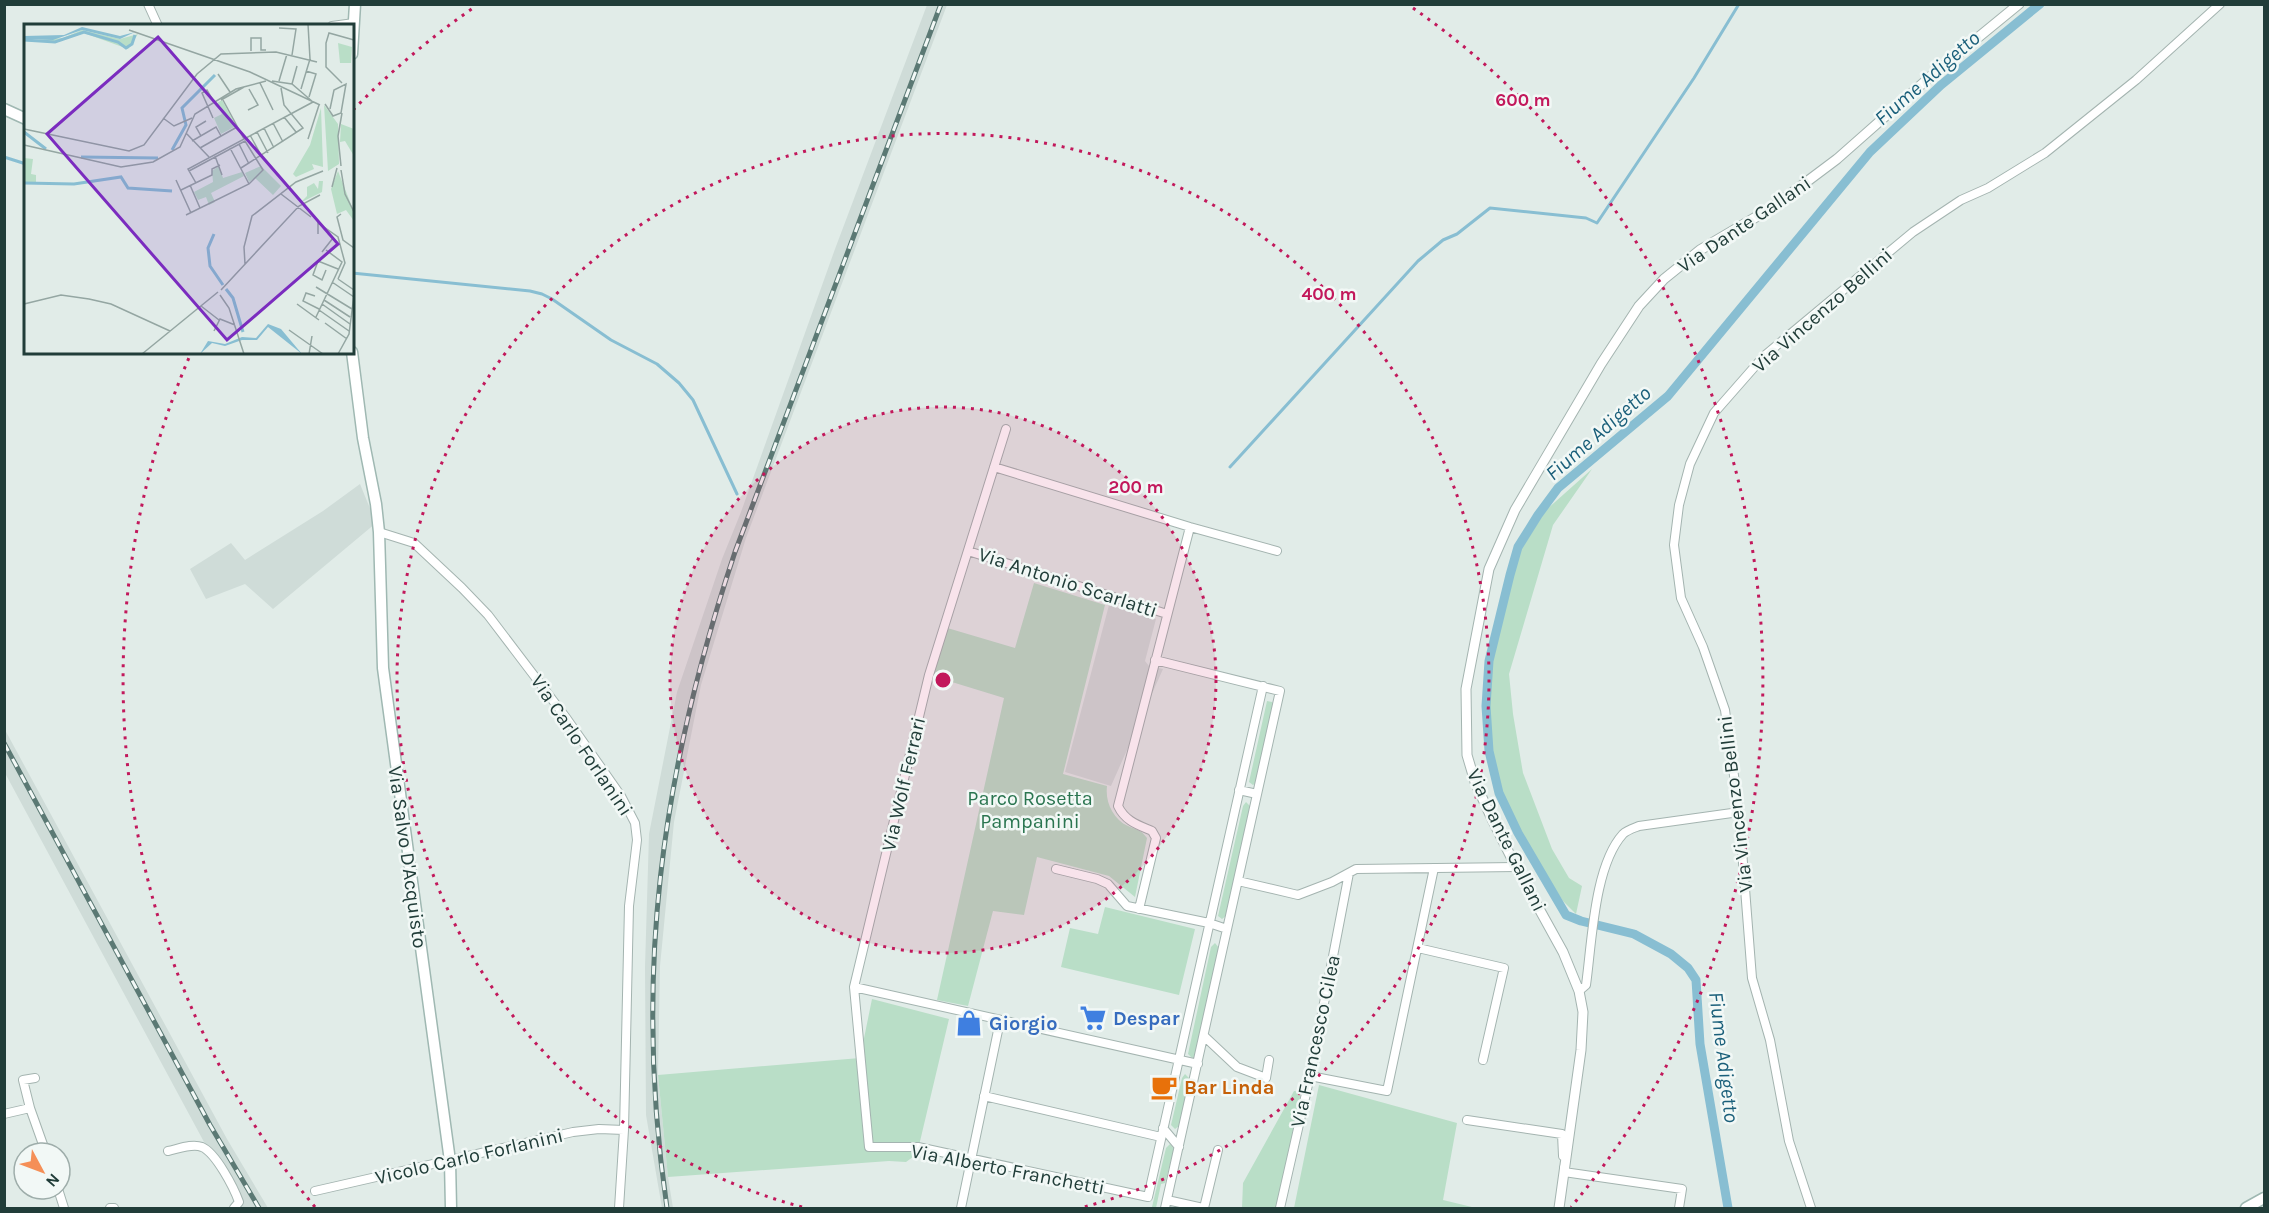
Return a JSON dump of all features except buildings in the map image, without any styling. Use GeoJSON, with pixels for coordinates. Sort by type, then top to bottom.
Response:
{"type":"FeatureCollection","features":[{"type":"Feature","properties":{"kind":"main road"},"geometry":{"type":"LineString","coordinates":[[354,4],[354,23]]}},
{"type":"Feature","properties":{"kind":"main road"},"geometry":{"type":"LineString","coordinates":[[4,109],[24,118]]}},
{"type":"Feature","properties":{"kind":"main road","name":"Via Salvo D'Acquisto"},"geometry":{"type":"LineString","coordinates":[[352,354],[363,438],[376,504],[379,532],[383,669],[450,1161],[451,1209]]}},
{"type":"Feature","properties":{"kind":"main road"},"geometry":{"type":"LineString","coordinates":[[2246,1209],[2265,1198]]}},
{"type":"Feature","properties":{"kind":"street"},"geometry":{"type":"LineString","coordinates":[[148,4],[157,24]]}},
{"type":"Feature","properties":{"kind":"street","name":"Via Dante Gallani"},"geometry":{"type":"LineString","coordinates":[[1559,1209],[1583,1012],[1579,991],[1563,952],[1516,867],[1475,782],[1467,755],[1466,689],[1490,569],[1515,510],[1555,441],[1639,306],[1664,279],[1700,250],[1773,207],[1837,159],[1931,76],[2019,4]]}},
{"type":"Feature","properties":{"kind":"street","name":"Via Vincenzo Bellini"},"geometry":{"type":"LineString","coordinates":[[1811,1209],[1789,1141],[1770,1040],[1752,978],[1739,812],[1725,710],[1703,647],[1681,598],[1674,545],[1679,505],[1690,464],[1714,412],[1764,356],[1913,232],[1961,200],[1988,188],[2044,153],[2136,80],[2220,4]]}},
{"type":"Feature","properties":{"kind":"street"},"geometry":{"type":"LineString","coordinates":[[347,24],[354,23]]}},
{"type":"Feature","properties":{"kind":"street","name":"Via Wolf Ferrari"},"geometry":{"type":"LineString","coordinates":[[868,1147],[854,987],[929,675],[1005,429]]}},
{"type":"Feature","properties":{"kind":"street"},"geometry":{"type":"LineString","coordinates":[[994,466],[1190,527],[1277,551]]}},
{"type":"Feature","properties":{"kind":"street","name":"Via Antonio Scarlatti"},"geometry":{"type":"LineString","coordinates":[[1139,909],[1156,838],[1152,831],[1131,822],[1122,814],[1118,806],[1190,527]]}},
{"type":"Feature","properties":{"kind":"street","name":"Via Carlo Forlanini"},"geometry":{"type":"LineString","coordinates":[[379,532],[414,543],[488,615],[567,719],[631,814],[637,840],[629,906],[624,1131],[619,1209]]}},
{"type":"Feature","properties":{"kind":"street","name":"Via Antonio Scarlatti"},"geometry":{"type":"LineString","coordinates":[[968,550],[1167,614]]}},
{"type":"Feature","properties":{"kind":"street"},"geometry":{"type":"LineString","coordinates":[[1155,660],[1280,691],[1166,1204],[1204,1209],[1218,1150]]}},
{"type":"Feature","properties":{"kind":"street"},"geometry":{"type":"LineString","coordinates":[[1162,1133],[1263,686]]}},
{"type":"Feature","properties":{"kind":"street"},"geometry":{"type":"LineString","coordinates":[[1239,790],[1257,794]]}},
{"type":"Feature","properties":{"kind":"street"},"geometry":{"type":"LineString","coordinates":[[1579,991],[1586,985],[1602,873],[1624,832],[1639,826],[1739,812]]}},
{"type":"Feature","properties":{"kind":"street"},"geometry":{"type":"LineString","coordinates":[[1238,881],[1298,895],[1356,869],[1516,867]]}},
{"type":"Feature","properties":{"kind":"street"},"geometry":{"type":"LineString","coordinates":[[1310,1076],[1387,1091],[1434,868]]}},
{"type":"Feature","properties":{"kind":"street"},"geometry":{"type":"LineString","coordinates":[[1056,869],[1108,884],[1127,906],[1209,923],[1227,930]]}},
{"type":"Feature","properties":{"kind":"street","name":"Via Francesco Cilea"},"geometry":{"type":"LineString","coordinates":[[1281,1209],[1310,1076],[1349,873]]}},
{"type":"Feature","properties":{"kind":"street"},"geometry":{"type":"LineString","coordinates":[[1418,948],[1504,968],[1483,1060]]}},
{"type":"Feature","properties":{"kind":"street"},"geometry":{"type":"LineString","coordinates":[[854,987],[1198,1064]]}},
{"type":"Feature","properties":{"kind":"street"},"geometry":{"type":"LineString","coordinates":[[961,1209],[1000,1021]]}},
{"type":"Feature","properties":{"kind":"street"},"geometry":{"type":"LineString","coordinates":[[1204,1036],[1237,1067],[1266,1078],[1269,1060]]}},
{"type":"Feature","properties":{"kind":"street"},"geometry":{"type":"LineString","coordinates":[[35,1078],[23,1080],[42,1141]]}},
{"type":"Feature","properties":{"kind":"street"},"geometry":{"type":"LineString","coordinates":[[984,1096],[1162,1133],[1179,1147]]}},
{"type":"Feature","properties":{"kind":"street"},"geometry":{"type":"LineString","coordinates":[[4,1114],[30,1108]]}},
{"type":"Feature","properties":{"kind":"street"},"geometry":{"type":"LineString","coordinates":[[1467,1120],[1562,1134],[1564,1172],[1682,1189],[1679,1209]]}},
{"type":"Feature","properties":{"kind":"street","name":"Vicolo Carlo Forlanini"},"geometry":{"type":"LineString","coordinates":[[315,1191],[573,1132],[624,1131]]}},
{"type":"Feature","properties":{"kind":"street","name":"Via Alberto Franchetti"},"geometry":{"type":"LineString","coordinates":[[868,1147],[918,1147],[1148,1197],[1162,1133]]}},
{"type":"Feature","properties":{"kind":"street"},"geometry":{"type":"LineString","coordinates":[[168,1151],[192,1146],[202,1147],[213,1154],[236,1192],[239,1202],[234,1209]]}},
{"type":"Feature","properties":{"kind":"shaded area"},"geometry":{"type":"Polygon","coordinates":[[[927,5],[947,5],[746,538],[701,685],[674,822],[660,966],[658,1075],[673,1208],[662,1208],[646,1115],[645,967],[649,834],[677,692],[722,559],[927,5]]]}},
{"type":"Feature","properties":{"kind":"shaded area"},"geometry":{"type":"Polygon","coordinates":[[[360,484],[376,523],[273,609],[245,584],[206,599],[190,569],[231,543],[245,560],[323,511],[360,484]]]}},
{"type":"Feature","properties":{"kind":"shaded area"},"geometry":{"type":"Polygon","coordinates":[[[1109,605],[1156,619],[1145,661],[1149,666],[1163,669],[1111,786],[1065,772],[1109,605]]]}},
{"type":"Feature","properties":{"kind":"shaded area"},"geometry":{"type":"Polygon","coordinates":[[[4,728],[227,1139],[268,1208],[242,1208],[231,1192],[5,773],[4,728]]]}},
{"type":"Feature","properties":{"kind":"green space"},"geometry":{"type":"Polygon","coordinates":[[[1592,469],[1553,525],[1509,674],[1523,773],[1552,849],[1569,878],[1582,886],[1576,914],[1563,901],[1515,828],[1499,784],[1487,739],[1483,712],[1489,664],[1513,567],[1525,533],[1536,519],[1592,469]]]}},
{"type":"Feature","properties":{"kind":"green space","name":"Parco Rosetta Pampanini"},"geometry":{"type":"Polygon","coordinates":[[[1034,583],[1105,605],[1063,774],[1107,786],[1107,798],[1114,814],[1123,823],[1140,831],[1147,838],[1135,897],[1109,876],[1037,857],[1024,915],[993,911],[968,1006],[937,1000],[1004,698],[929,675],[944,627],[1015,648],[1034,583]]]}},
{"type":"Feature","properties":{"kind":"green space"},"geometry":{"type":"Polygon","coordinates":[[[1267,701],[1274,705],[1257,782],[1253,785],[1249,782],[1267,701]]]}},
{"type":"Feature","properties":{"kind":"green space"},"geometry":{"type":"Polygon","coordinates":[[[1246,802],[1251,807],[1226,916],[1222,919],[1218,916],[1243,806],[1246,802]]]}},
{"type":"Feature","properties":{"kind":"green space"},"geometry":{"type":"Polygon","coordinates":[[[1105,907],[1195,929],[1179,995],[1061,967],[1070,928],[1098,934],[1105,907]]]}},
{"type":"Feature","properties":{"kind":"green space"},"geometry":{"type":"Polygon","coordinates":[[[1215,943],[1219,948],[1196,1055],[1192,1058],[1188,1054],[1211,947],[1215,943]]]}},
{"type":"Feature","properties":{"kind":"green space"},"geometry":{"type":"Polygon","coordinates":[[[872,999],[949,1019],[917,1154],[906,1162],[889,1161],[668,1177],[658,1075],[860,1058],[872,999]]]}},
{"type":"Feature","properties":{"kind":"green space"},"geometry":{"type":"Polygon","coordinates":[[[1185,1074],[1190,1079],[1179,1126],[1175,1129],[1171,1125],[1182,1078],[1185,1074]]]}},
{"type":"Feature","properties":{"kind":"green space"},"geometry":{"type":"Polygon","coordinates":[[[1319,1085],[1457,1123],[1443,1200],[1476,1208],[1294,1208],[1319,1085]]]}},
{"type":"Feature","properties":{"kind":"green space"},"geometry":{"type":"Polygon","coordinates":[[[1294,1091],[1301,1092],[1277,1208],[1242,1208],[1243,1183],[1294,1091]]]}},
{"type":"Feature","properties":{"kind":"green space"},"geometry":{"type":"Polygon","coordinates":[[[1170,1144],[1174,1149],[1165,1183],[1161,1184],[1156,1208],[1152,1207],[1166,1148],[1170,1144]]]}},
{"type":"Feature","properties":{"kind":"waterway"},"geometry":{"type":"LineString","coordinates":[[1230,467],[1418,261],[1443,240],[1457,234],[1490,208],[1586,218],[1597,223],[1694,78],[1739,4]]}},
{"type":"Feature","properties":{"kind":"waterway","name":"Fiume Adigetto"},"geometry":{"type":"LineString","coordinates":[[1728,1208],[1700,1044],[1696,980],[1688,968],[1671,954],[1634,934],[1566,915],[1518,833],[1499,793],[1489,751],[1486,706],[1489,661],[1510,575],[1518,547],[1558,488],[1668,396],[1870,152],[1941,85],[2040,4]]}},
{"type":"Feature","properties":{"kind":"waterway"},"geometry":{"type":"LineString","coordinates":[[4,157],[24,163]]}},
{"type":"Feature","properties":{"kind":"waterway"},"geometry":{"type":"LineString","coordinates":[[354,273],[530,291],[552,299],[611,340],[657,364],[679,383],[693,400],[737,494]]}},
{"type":"Feature","properties":{"kind":"railway"},"geometry":{"type":"LineString","coordinates":[[667,1208],[657,1123],[653,1039],[654,957],[660,876],[672,796],[688,715],[709,634],[735,552],[941,4]]}},
{"type":"Feature","properties":{"kind":"railway"},"geometry":{"type":"LineString","coordinates":[[4,743],[210,1125],[259,1208]]}},
{"type":"Feature","properties":{"kind":"place","name":"Despar"},"geometry":{"type":"Point","coordinates":[1093,1018]}},
{"type":"Feature","properties":{"kind":"place","name":"Giorgio"},"geometry":{"type":"Point","coordinates":[969,1023]}},
{"type":"Feature","properties":{"kind":"place","name":"Bar Linda"},"geometry":{"type":"Point","coordinates":[1164,1087]}}]}
